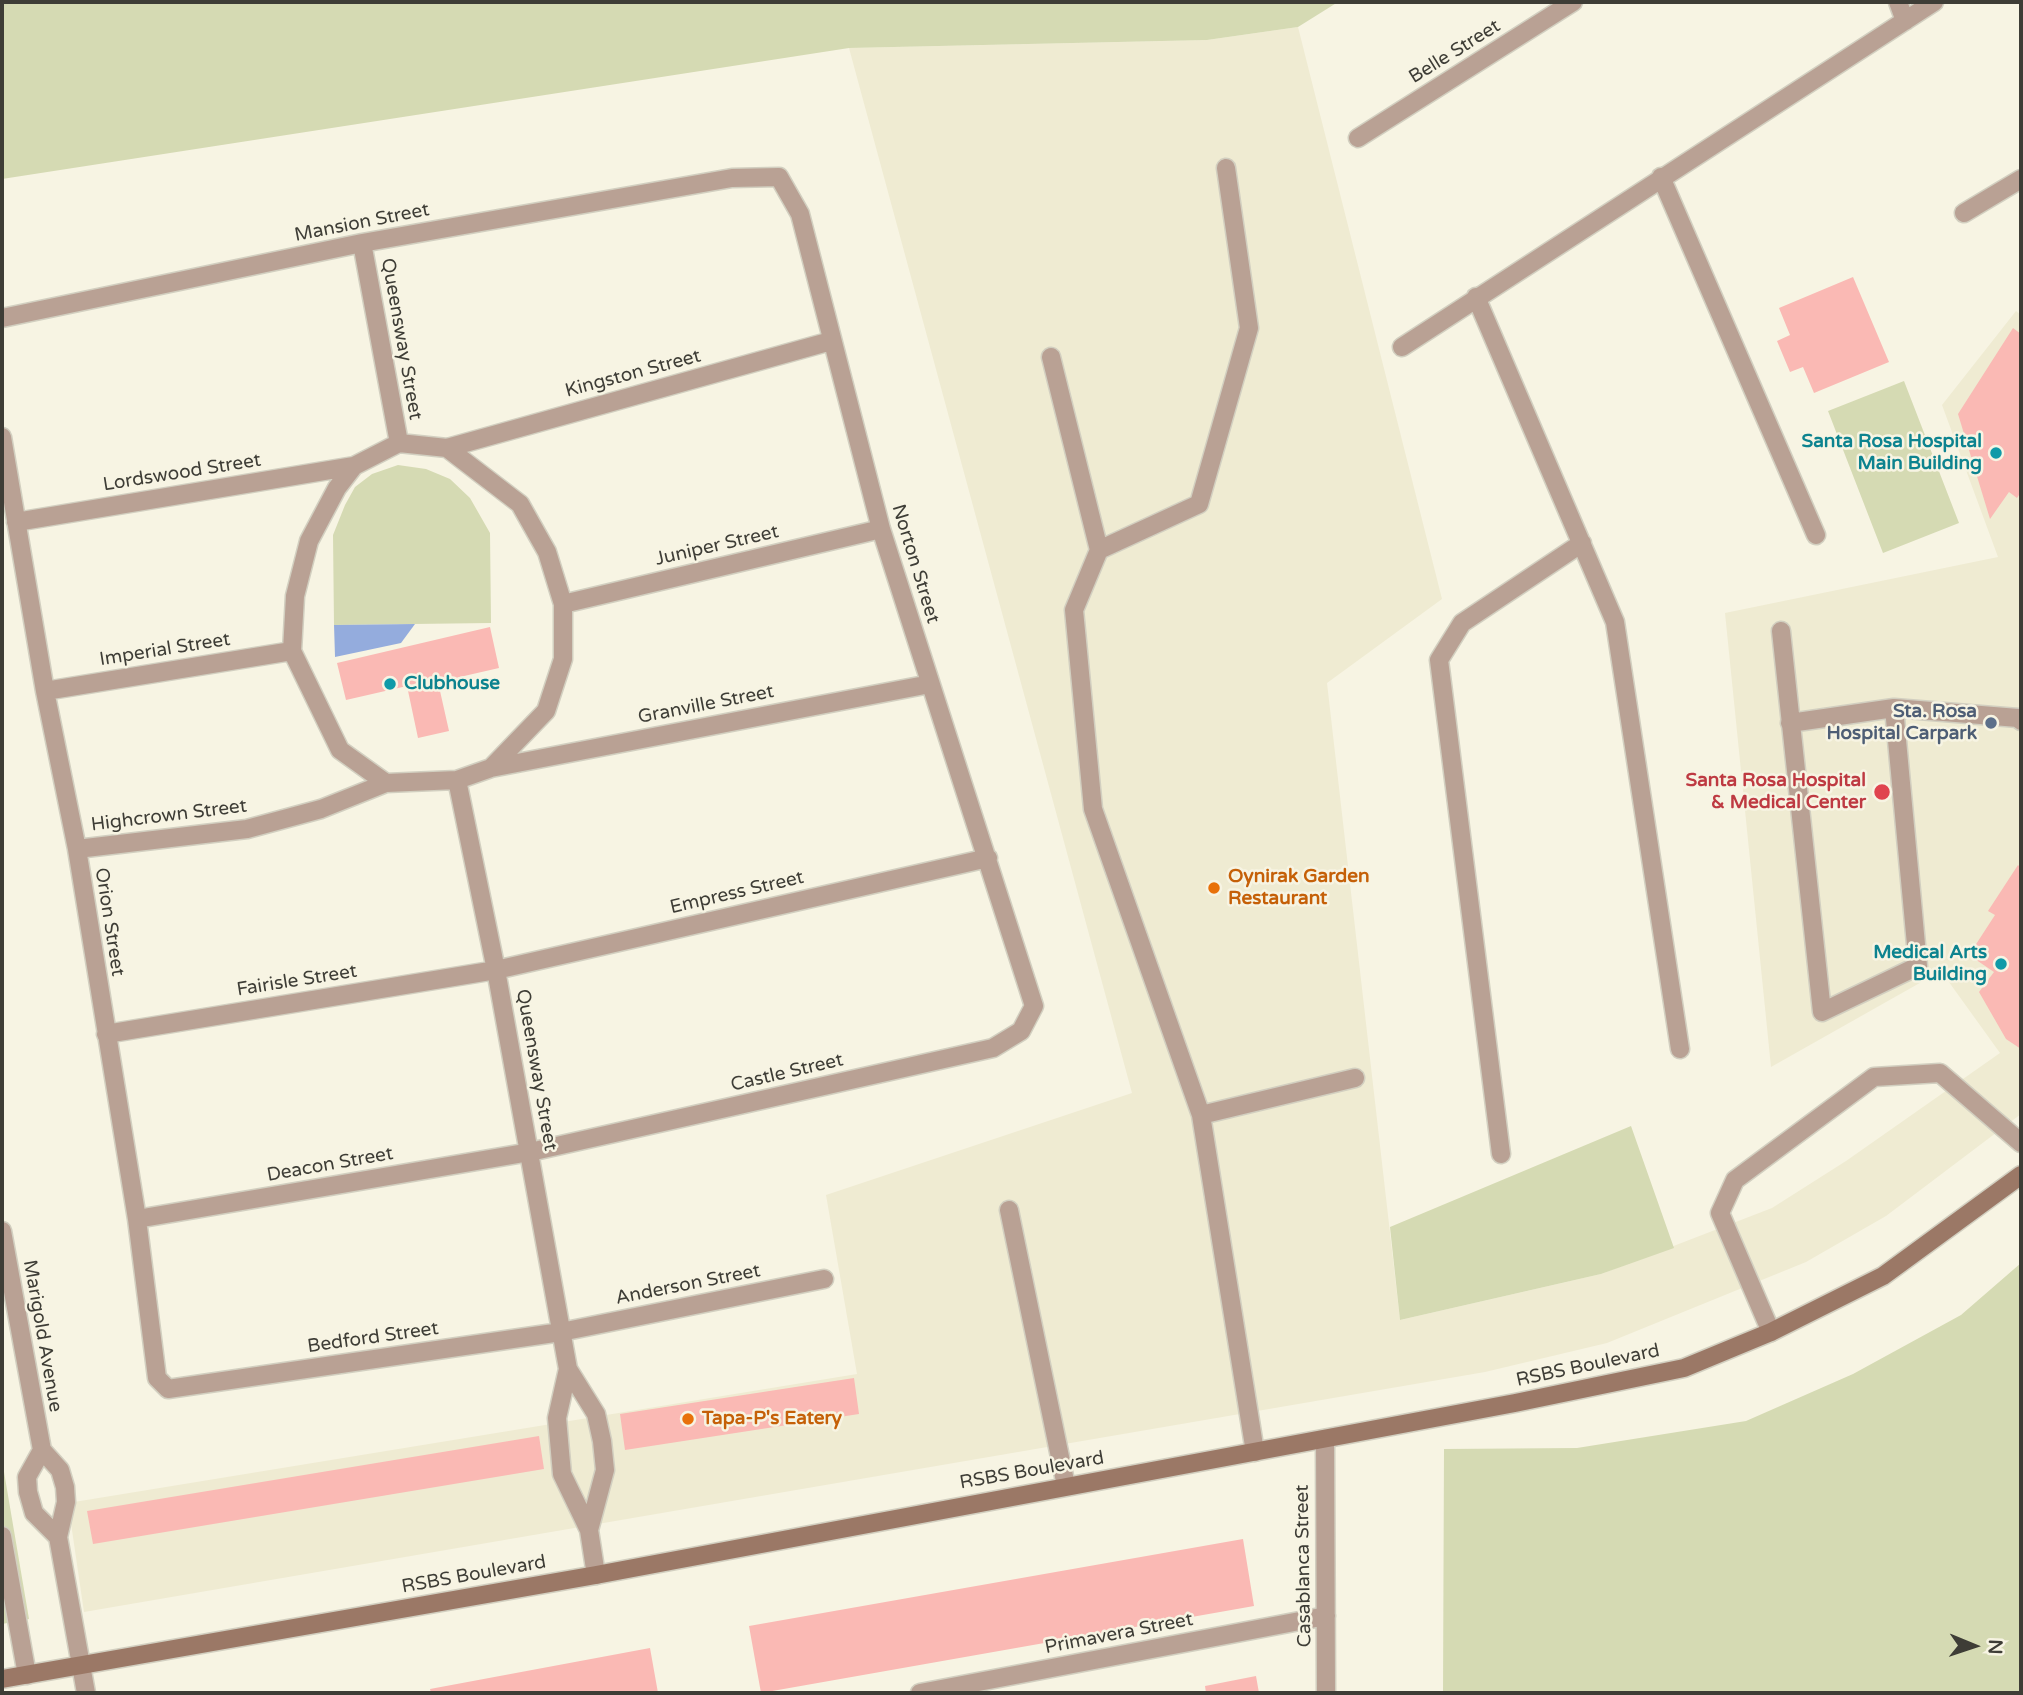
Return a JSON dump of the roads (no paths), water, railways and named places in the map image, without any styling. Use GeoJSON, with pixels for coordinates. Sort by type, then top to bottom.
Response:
{"type":"FeatureCollection","features":[{"type":"Feature","properties":{"kind":"street","name":"Belle Street"},"geometry":{"type":"LineString","coordinates":[[1359,138],[1573,2]]}},
{"type":"Feature","properties":{"kind":"street"},"geometry":{"type":"LineString","coordinates":[[1898,2],[1905,21]]}},
{"type":"Feature","properties":{"kind":"street"},"geometry":{"type":"LineString","coordinates":[[1402,347],[1934,2]]}},
{"type":"Feature","properties":{"kind":"street"},"geometry":{"type":"LineString","coordinates":[[1099,550],[1199,504],[1250,328],[1226,168]]}},
{"type":"Feature","properties":{"kind":"street","name":"Norton Street"},"geometry":{"type":"LineString","coordinates":[[732,178],[779,177],[800,214],[881,528],[1034,1006]]}},
{"type":"Feature","properties":{"kind":"street"},"geometry":{"type":"LineString","coordinates":[[1661,177],[1816,535]]}},
{"type":"Feature","properties":{"kind":"street","name":"Mansion Street"},"geometry":{"type":"LineString","coordinates":[[2,318],[362,243],[732,178]]}},
{"type":"Feature","properties":{"kind":"street"},"geometry":{"type":"LineString","coordinates":[[1964,213],[2021,179]]}},
{"type":"Feature","properties":{"kind":"street","name":"Queensway Street"},"geometry":{"type":"LineString","coordinates":[[362,243],[399,443]]}},
{"type":"Feature","properties":{"kind":"street"},"geometry":{"type":"LineString","coordinates":[[1476,297],[1615,622],[1680,1049]]}},
{"type":"Feature","properties":{"kind":"street","name":"Kingston Street"},"geometry":{"type":"LineString","coordinates":[[447,448],[831,341]]}},
{"type":"Feature","properties":{"kind":"street"},"geometry":{"type":"LineString","coordinates":[[1051,356],[1099,550],[1074,610],[1093,809],[1201,1115],[1255,1452]]}},
{"type":"Feature","properties":{"kind":"street","name":"Orion Street"},"geometry":{"type":"LineString","coordinates":[[2,437],[45,691],[77,849],[137,1219],[158,1378],[169,1389],[191,1385]]}},
{"type":"Feature","properties":{"kind":"street","name":"Queensway Street"},"geometry":{"type":"LineString","coordinates":[[386,783],[340,750],[292,651],[295,596],[309,541],[337,488],[354,466],[399,443],[447,448]]}},
{"type":"Feature","properties":{"kind":"street"},"geometry":{"type":"LineString","coordinates":[[386,783],[457,780],[491,768],[546,711],[563,659],[563,604],[547,552],[520,504],[447,448]]}},
{"type":"Feature","properties":{"kind":"street","name":"Lordswood Street"},"geometry":{"type":"LineString","coordinates":[[16,522],[354,466]]}},
{"type":"Feature","properties":{"kind":"street","name":"Juniper Street"},"geometry":{"type":"LineString","coordinates":[[563,604],[881,528]]}},
{"type":"Feature","properties":{"kind":"street"},"geometry":{"type":"LineString","coordinates":[[1501,1153],[1439,660],[1462,623],[1582,543]]}},
{"type":"Feature","properties":{"kind":"street"},"geometry":{"type":"LineString","coordinates":[[1781,631],[1822,1012],[1918,966],[1894,708]]}},
{"type":"Feature","properties":{"kind":"street","name":"Imperial Street"},"geometry":{"type":"LineString","coordinates":[[45,691],[292,651]]}},
{"type":"Feature","properties":{"kind":"street","name":"Granville Street"},"geometry":{"type":"LineString","coordinates":[[491,768],[930,684]]}},
{"type":"Feature","properties":{"kind":"street"},"geometry":{"type":"LineString","coordinates":[[1790,723],[1894,708],[2020,718]]}},
{"type":"Feature","properties":{"kind":"street","name":"Queensway Street"},"geometry":{"type":"LineString","coordinates":[[457,780],[496,970],[568,1369],[596,1414],[601,1441],[605,1470],[589,1530]]}},
{"type":"Feature","properties":{"kind":"street","name":"Highcrown Street"},"geometry":{"type":"LineString","coordinates":[[77,849],[247,830],[321,809],[386,783]]}},
{"type":"Feature","properties":{"kind":"street","name":"Empress Street"},"geometry":{"type":"LineString","coordinates":[[496,970],[988,858]]}},
{"type":"Feature","properties":{"kind":"street","name":"Fairisle Street"},"geometry":{"type":"LineString","coordinates":[[106,1034],[496,970]]}},
{"type":"Feature","properties":{"kind":"street","name":"Castle Street"},"geometry":{"type":"LineString","coordinates":[[530,1152],[993,1048],[1021,1031],[1034,1006]]}},
{"type":"Feature","properties":{"kind":"street"},"geometry":{"type":"LineString","coordinates":[[1771,1332],[1720,1213],[1735,1180],[1874,1077],[1940,1073],[2021,1143]]}},
{"type":"Feature","properties":{"kind":"street"},"geometry":{"type":"LineString","coordinates":[[1201,1115],[1355,1078]]}},
{"type":"Feature","properties":{"kind":"street","name":"Deacon Street"},"geometry":{"type":"LineString","coordinates":[[137,1219],[530,1152]]}},
{"type":"Feature","properties":{"kind":"street","name":"RSBS Boulevard"},"geometry":{"type":"LineString","coordinates":[[2,1679],[596,1574],[1325,1439],[1684,1368],[1771,1332],[1883,1276],[2021,1175]]}},
{"type":"Feature","properties":{"kind":"street"},"geometry":{"type":"LineString","coordinates":[[1009,1210],[1066,1486]]}},
{"type":"Feature","properties":{"kind":"street","name":"Marigold Avenue"},"geometry":{"type":"LineString","coordinates":[[2,1231],[42,1450],[60,1470],[65,1487],[66,1502],[58,1536],[86,1693]]}},
{"type":"Feature","properties":{"kind":"street","name":"Anderson Street"},"geometry":{"type":"LineString","coordinates":[[561,1332],[824,1279]]}},
{"type":"Feature","properties":{"kind":"street","name":"Bedford Street"},"geometry":{"type":"LineString","coordinates":[[191,1385],[561,1332]]}},
{"type":"Feature","properties":{"kind":"street","name":"Queensway Street"},"geometry":{"type":"LineString","coordinates":[[568,1369],[557,1418],[562,1474],[589,1530],[596,1574]]}},
{"type":"Feature","properties":{"kind":"street","name":"Casablanca Street"},"geometry":{"type":"LineString","coordinates":[[1325,1439],[1326,1693]]}},
{"type":"Feature","properties":{"kind":"street"},"geometry":{"type":"LineString","coordinates":[[42,1450],[27,1477],[28,1492],[34,1513],[58,1536]]}},
{"type":"Feature","properties":{"kind":"street"},"geometry":{"type":"LineString","coordinates":[[2,1536],[27,1675]]}},
{"type":"Feature","properties":{"kind":"street","name":"Primavera Street"},"geometry":{"type":"LineString","coordinates":[[920,1693],[1326,1616]]}},
{"type":"Feature","properties":{"kind":"water"},"geometry":{"type":"Polygon","coordinates":[[[415,624],[401,643],[335,657],[334,625],[415,624]]]}},
{"type":"Feature","properties":{"kind":"place","name":"Santa Rosa Hospital Main Building"},"geometry":{"type":"Point","coordinates":[1996,453]}},
{"type":"Feature","properties":{"kind":"place","name":"Clubhouse"},"geometry":{"type":"Point","coordinates":[390,684]}},
{"type":"Feature","properties":{"kind":"place","name":"Sta. Rosa Hospital Carpark"},"geometry":{"type":"Point","coordinates":[1991,723]}},
{"type":"Feature","properties":{"kind":"place","name":"Santa Rosa Hospital & Medical Center"},"geometry":{"type":"Point","coordinates":[1882,792]}},
{"type":"Feature","properties":{"kind":"place","name":"Oynirak Garden Restaurant"},"geometry":{"type":"Point","coordinates":[1214,888]}},
{"type":"Feature","properties":{"kind":"place","name":"Medical Arts Building"},"geometry":{"type":"Point","coordinates":[2001,964]}},
{"type":"Feature","properties":{"kind":"place","name":"Tapa-P's Eatery"},"geometry":{"type":"Point","coordinates":[688,1419]}}]}
